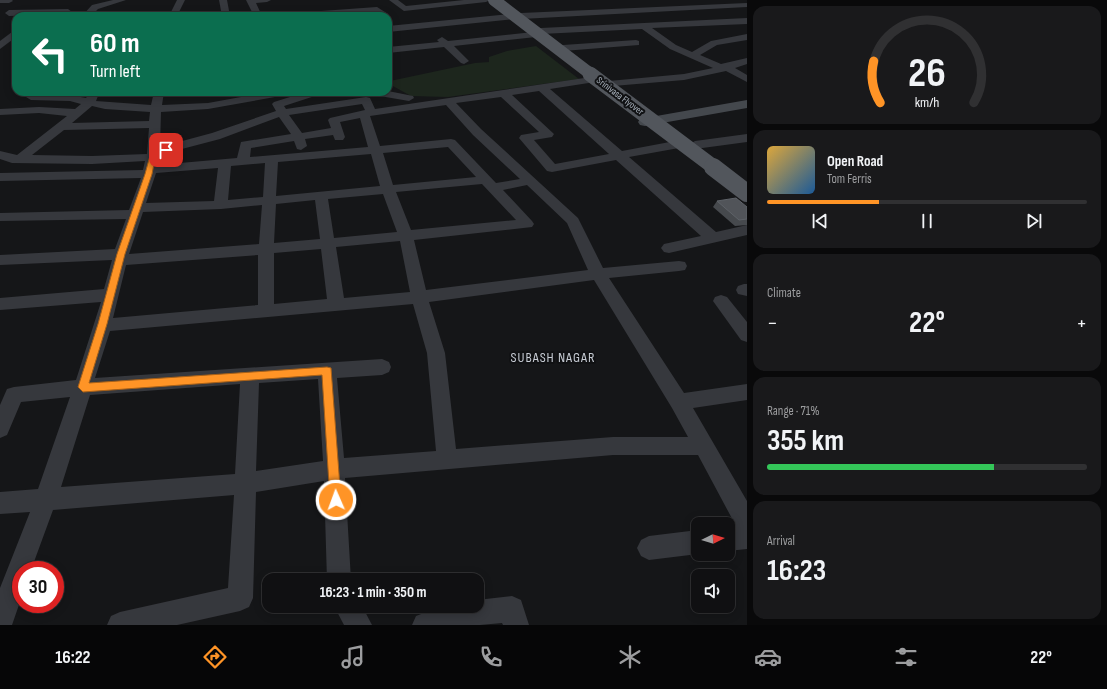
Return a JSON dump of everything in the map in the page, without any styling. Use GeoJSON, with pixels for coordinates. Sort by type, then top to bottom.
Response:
{"type":"FeatureCollection","features":[{"type":"Feature","properties":{"kind":"main road","name":"Srinivasa Flyover"},"geometry":{"type":"LineString","coordinates":[[494,0],[747,193]]}},
{"type":"Feature","properties":{"kind":"street"},"geometry":{"type":"LineString","coordinates":[[175,12],[181,0]]}},
{"type":"Feature","properties":{"kind":"street"},"geometry":{"type":"LineString","coordinates":[[223,0],[225,12]]}},
{"type":"Feature","properties":{"kind":"street"},"geometry":{"type":"LineString","coordinates":[[256,12],[250,1],[267,0]]}},
{"type":"Feature","properties":{"kind":"street"},"geometry":{"type":"LineString","coordinates":[[393,0],[404,9],[486,0]]}},
{"type":"Feature","properties":{"kind":"street"},"geometry":{"type":"LineString","coordinates":[[499,0],[506,0]]}},
{"type":"Feature","properties":{"kind":"street"},"geometry":{"type":"LineString","coordinates":[[0,1],[10,1]]}},
{"type":"Feature","properties":{"kind":"street"},"geometry":{"type":"LineString","coordinates":[[0,8],[10,1]]}},
{"type":"Feature","properties":{"kind":"street"},"geometry":{"type":"LineString","coordinates":[[90,12],[95,7],[122,3]]}},
{"type":"Feature","properties":{"kind":"street"},"geometry":{"type":"LineString","coordinates":[[359,3],[370,10]]}},
{"type":"Feature","properties":{"kind":"street"},"geometry":{"type":"LineString","coordinates":[[38,12],[47,4]]}},
{"type":"Feature","properties":{"kind":"street"},"geometry":{"type":"LineString","coordinates":[[521,16],[557,13],[747,5]]}},
{"type":"Feature","properties":{"kind":"street"},"geometry":{"type":"LineString","coordinates":[[351,12],[377,8],[381,12]]}},
{"type":"Feature","properties":{"kind":"street"},"geometry":{"type":"LineString","coordinates":[[392,29],[511,17]]}},
{"type":"Feature","properties":{"kind":"street"},"geometry":{"type":"LineString","coordinates":[[392,46],[449,44],[537,33],[642,25],[747,20]]}},
{"type":"Feature","properties":{"kind":"street"},"geometry":{"type":"LineString","coordinates":[[392,22],[399,28]]}},
{"type":"Feature","properties":{"kind":"street"},"geometry":{"type":"LineString","coordinates":[[642,25],[661,40],[747,79]]}},
{"type":"Feature","properties":{"kind":"street"},"geometry":{"type":"LineString","coordinates":[[422,26],[449,44],[464,61]]}},
{"type":"Feature","properties":{"kind":"street"},"geometry":{"type":"LineString","coordinates":[[0,46],[12,36]]}},
{"type":"Feature","properties":{"kind":"street"},"geometry":{"type":"LineString","coordinates":[[693,55],[714,43],[747,37]]}},
{"type":"Feature","properties":{"kind":"street"},"geometry":{"type":"LineString","coordinates":[[563,48],[636,43]]}},
{"type":"Feature","properties":{"kind":"street"},"geometry":{"type":"LineString","coordinates":[[0,50],[11,49]]}},
{"type":"Feature","properties":{"kind":"street"},"geometry":{"type":"LineString","coordinates":[[613,83],[708,73],[723,67],[747,61]]}},
{"type":"Feature","properties":{"kind":"street"},"geometry":{"type":"LineString","coordinates":[[344,153],[334,120],[367,113],[591,80]]}},
{"type":"Feature","properties":{"kind":"street"},"geometry":{"type":"LineString","coordinates":[[542,88],[712,238]]}},
{"type":"Feature","properties":{"kind":"street"},"geometry":{"type":"LineString","coordinates":[[504,93],[548,134],[525,138],[552,168],[675,145]]}},
{"type":"Feature","properties":{"kind":"street"},"geometry":{"type":"LineString","coordinates":[[392,95],[409,98]]}},
{"type":"Feature","properties":{"kind":"street"},"geometry":{"type":"LineString","coordinates":[[31,96],[70,98],[92,97],[106,106],[157,108],[208,106],[227,97],[238,96]]}},
{"type":"Feature","properties":{"kind":"street"},"geometry":{"type":"LineString","coordinates":[[302,157],[300,136],[281,113],[278,104],[305,96]]}},
{"type":"Feature","properties":{"kind":"street"},"geometry":{"type":"LineString","coordinates":[[20,159],[61,127],[92,97]]}},
{"type":"Feature","properties":{"kind":"street"},"geometry":{"type":"LineString","coordinates":[[227,97],[233,130]]}},
{"type":"Feature","properties":{"kind":"street"},"geometry":{"type":"LineString","coordinates":[[0,177],[151,163],[233,130],[281,113],[366,100],[367,113],[375,150],[406,236],[419,297],[436,353],[447,460]]}},
{"type":"Feature","properties":{"kind":"street"},"geometry":{"type":"LineString","coordinates":[[448,101],[477,132],[528,181],[573,221],[598,274],[679,402],[747,523]]}},
{"type":"Feature","properties":{"kind":"street"},"geometry":{"type":"LineString","coordinates":[[645,122],[747,104]]}},
{"type":"Feature","properties":{"kind":"street"},"geometry":{"type":"LineString","coordinates":[[61,127],[157,108]]}},
{"type":"Feature","properties":{"kind":"street"},"geometry":{"type":"LineString","coordinates":[[0,618],[46,498],[83,387],[120,257],[151,163],[157,108]]}},
{"type":"Feature","properties":{"kind":"street"},"geometry":{"type":"LineString","coordinates":[[0,112],[39,110],[77,113]]}},
{"type":"Feature","properties":{"kind":"street"},"geometry":{"type":"LineString","coordinates":[[243,162],[244,144],[337,131]]}},
{"type":"Feature","properties":{"kind":"street"},"geometry":{"type":"LineString","coordinates":[[695,145],[747,138]]}},
{"type":"Feature","properties":{"kind":"street"},"geometry":{"type":"LineString","coordinates":[[0,155],[12,159],[92,160],[151,163],[225,163],[451,143],[527,224],[266,249],[120,257],[0,260]]}},
{"type":"Feature","properties":{"kind":"street"},"geometry":{"type":"LineString","coordinates":[[266,309],[266,249],[272,159]]}},
{"type":"Feature","properties":{"kind":"street"},"geometry":{"type":"LineString","coordinates":[[221,205],[225,163]]}},
{"type":"Feature","properties":{"kind":"street"},"geometry":{"type":"LineString","coordinates":[[0,217],[135,211],[221,205],[388,189],[528,181]]}},
{"type":"Feature","properties":{"kind":"street"},"geometry":{"type":"LineString","coordinates":[[321,195],[336,303]]}},
{"type":"Feature","properties":{"kind":"street"},"geometry":{"type":"LineString","coordinates":[[669,248],[747,230]]}},
{"type":"Feature","properties":{"kind":"street"},"geometry":{"type":"LineString","coordinates":[[102,324],[419,297],[598,274],[678,266]]}},
{"type":"Feature","properties":{"kind":"street"},"geometry":{"type":"LineString","coordinates":[[0,304],[109,295]]}},
{"type":"Feature","properties":{"kind":"street"},"geometry":{"type":"LineString","coordinates":[[721,302],[747,335]]}},
{"type":"Feature","properties":{"kind":"street"},"geometry":{"type":"LineString","coordinates":[[0,429],[14,395],[83,387],[382,367]]}},
{"type":"Feature","properties":{"kind":"street"},"geometry":{"type":"LineString","coordinates":[[327,371],[334,469],[338,573]]}},
{"type":"Feature","properties":{"kind":"street"},"geometry":{"type":"LineString","coordinates":[[129,624],[240,598],[250,376]]}},
{"type":"Feature","properties":{"kind":"street"},"geometry":{"type":"LineString","coordinates":[[679,402],[747,392]]}},
{"type":"Feature","properties":{"kind":"street"},"geometry":{"type":"LineString","coordinates":[[0,503],[46,498],[244,484],[334,469],[613,446],[704,446]]}},
{"type":"Feature","properties":{"kind":"street"},"geometry":{"type":"LineString","coordinates":[[735,538],[747,537]]}},
{"type":"Feature","properties":{"kind":"street"},"geometry":{"type":"LineString","coordinates":[[649,548],[691,543]]}},
{"type":"Feature","properties":{"kind":"street"},"geometry":{"type":"LineString","coordinates":[[425,625],[453,615],[512,609],[516,625]]}},
{"type":"Feature","properties":{"kind":"street"},"geometry":{"type":"LineString","coordinates":[[352,613],[360,625]]}},
{"type":"Feature","properties":{"kind":"shaded area"},"geometry":{"type":"Polygon","coordinates":[[[536,46],[579,79],[448,97],[411,96],[392,86],[392,81],[475,63],[489,62],[489,57],[507,51],[536,46]]]}},
{"type":"Feature","properties":{"kind":"building"},"geometry":{"type":"Polygon","coordinates":[[[736,198],[747,207],[747,219],[739,220],[717,201],[736,198]]]}},
{"type":"Feature","properties":{"kind":"district","name":"SUBASH NAGAR"},"geometry":{"type":"Point","coordinates":[553,357]}},
{"type":"Feature","properties":{"kind":"route"},"geometry":{"type":"LineString","coordinates":[[166,150],[153,153],[149,174],[121,254],[83,387],[327,371],[336,500]]}}]}
